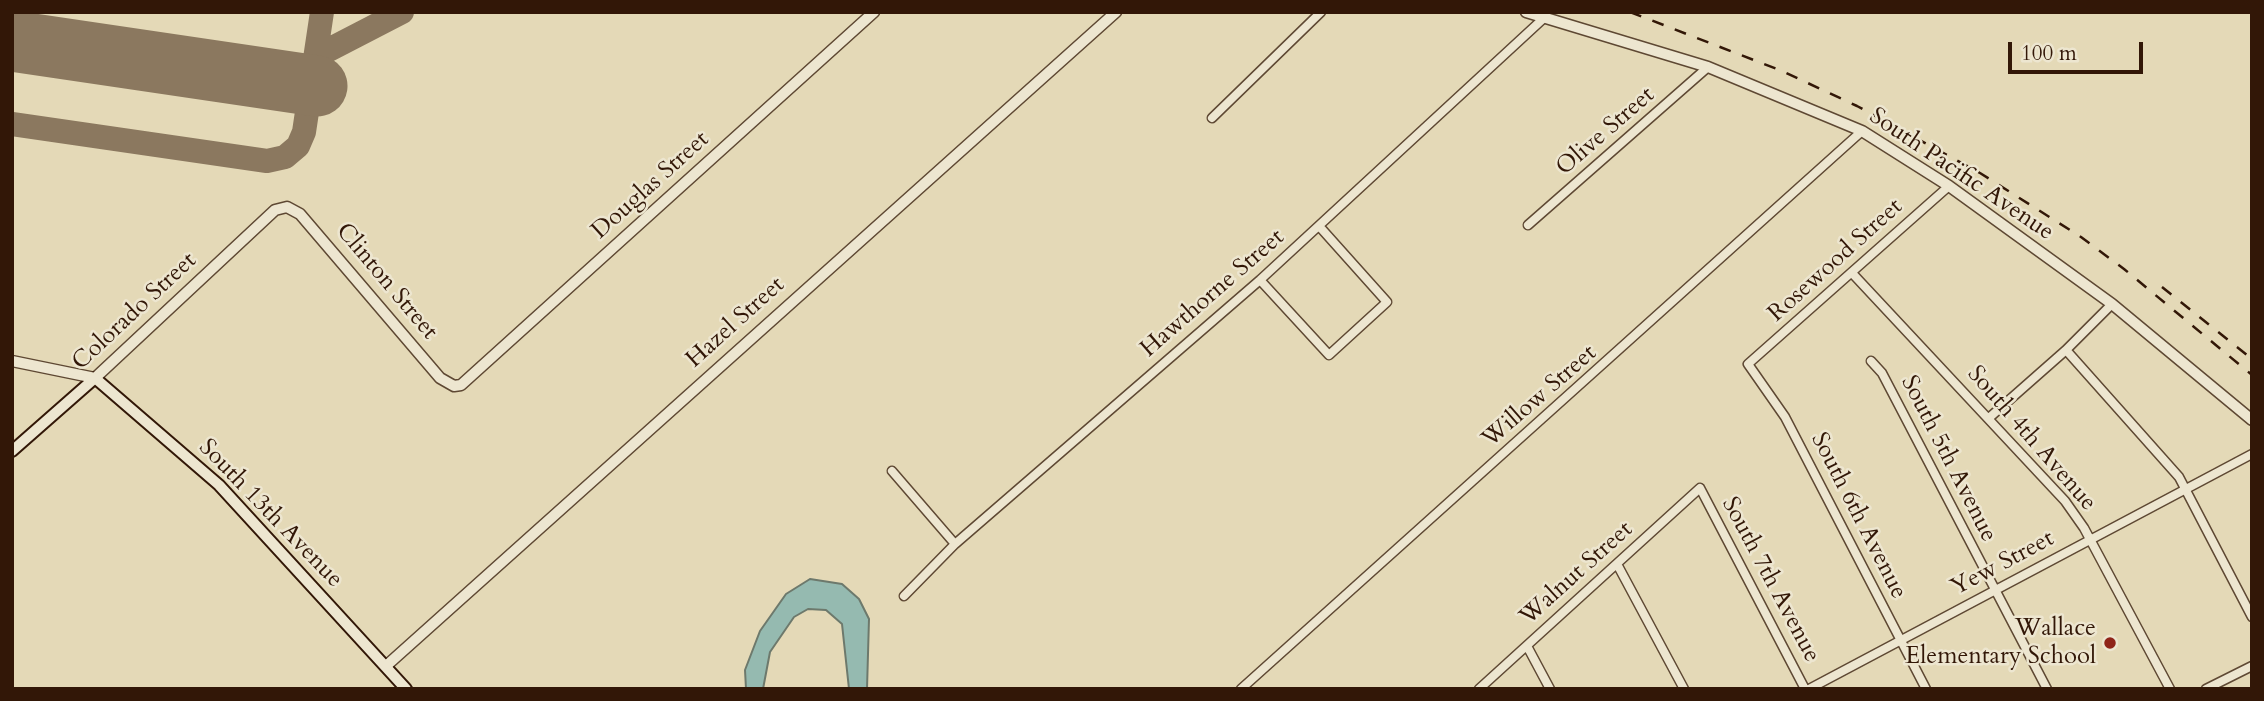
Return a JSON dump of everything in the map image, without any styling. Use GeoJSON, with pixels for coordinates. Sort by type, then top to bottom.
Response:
{"type":"FeatureCollection","features":[{"type":"Feature","properties":{"kind":"main road","name":"South 13th Avenue"},"geometry":{"type":"LineString","coordinates":[[95,378],[219,485],[406,689]]}},
{"type":"Feature","properties":{"kind":"main road","name":"Colorado Street"},"geometry":{"type":"LineString","coordinates":[[12,452],[95,378]]}},
{"type":"Feature","properties":{"kind":"street","name":"Douglas Street"},"geometry":{"type":"LineString","coordinates":[[454,386],[467,382],[874,12]]}},
{"type":"Feature","properties":{"kind":"street","name":"Hazel Street"},"geometry":{"type":"LineString","coordinates":[[386,666],[1116,12]]}},
{"type":"Feature","properties":{"kind":"street"},"geometry":{"type":"LineString","coordinates":[[1212,118],[1321,12]]}},
{"type":"Feature","properties":{"kind":"street","name":"South Pacific Avenue"},"geometry":{"type":"LineString","coordinates":[[1526,12],[1708,67],[1862,131],[1949,186],[2112,304],[2252,420]]}},
{"type":"Feature","properties":{"kind":"street","name":"Hawthorne Street"},"geometry":{"type":"LineString","coordinates":[[904,596],[955,544],[1260,279],[1545,17]]}},
{"type":"Feature","properties":{"kind":"street","name":"Olive Street"},"geometry":{"type":"LineString","coordinates":[[1528,225],[1708,67]]}},
{"type":"Feature","properties":{"kind":"street","name":"Willow Street"},"geometry":{"type":"LineString","coordinates":[[1241,689],[1862,131]]}},
{"type":"Feature","properties":{"kind":"street","name":"Rosewood Street"},"geometry":{"type":"LineString","coordinates":[[1748,364],[1949,186]]}},
{"type":"Feature","properties":{"kind":"street","name":"Clinton Street"},"geometry":{"type":"LineString","coordinates":[[287,207],[300,214],[440,378],[454,386]]}},
{"type":"Feature","properties":{"kind":"street","name":"Colorado Street"},"geometry":{"type":"LineString","coordinates":[[95,378],[275,210],[287,207]]}},
{"type":"Feature","properties":{"kind":"street"},"geometry":{"type":"LineString","coordinates":[[1260,279],[1329,355],[1387,302],[1319,226]]}},
{"type":"Feature","properties":{"kind":"street","name":"South 4th Avenue"},"geometry":{"type":"LineString","coordinates":[[1852,273],[1990,417],[2064,501],[2090,540],[2170,689]]}},
{"type":"Feature","properties":{"kind":"street"},"geometry":{"type":"LineString","coordinates":[[1990,417],[2066,350],[2112,304]]}},
{"type":"Feature","properties":{"kind":"street"},"geometry":{"type":"LineString","coordinates":[[2066,350],[2179,477],[2252,617]]}},
{"type":"Feature","properties":{"kind":"street"},"geometry":{"type":"LineString","coordinates":[[12,361],[95,378]]}},
{"type":"Feature","properties":{"kind":"street","name":"South 5th Avenue"},"geometry":{"type":"LineString","coordinates":[[1871,361],[1882,373],[2047,689]]}},
{"type":"Feature","properties":{"kind":"street","name":"South 6th Avenue"},"geometry":{"type":"LineString","coordinates":[[1748,364],[1785,417],[1926,689]]}},
{"type":"Feature","properties":{"kind":"street","name":"Yew Street"},"geometry":{"type":"LineString","coordinates":[[1807,689],[2252,454]]}},
{"type":"Feature","properties":{"kind":"street"},"geometry":{"type":"LineString","coordinates":[[892,471],[955,544]]}},
{"type":"Feature","properties":{"kind":"street","name":"Walnut Street"},"geometry":{"type":"LineString","coordinates":[[1479,689],[1700,488]]}},
{"type":"Feature","properties":{"kind":"street","name":"South 7th Avenue"},"geometry":{"type":"LineString","coordinates":[[1700,488],[1807,689]]}},
{"type":"Feature","properties":{"kind":"street"},"geometry":{"type":"LineString","coordinates":[[1617,564],[1684,689]]}},
{"type":"Feature","properties":{"kind":"street"},"geometry":{"type":"LineString","coordinates":[[1527,646],[1550,689]]}},
{"type":"Feature","properties":{"kind":"street"},"geometry":{"type":"LineString","coordinates":[[2207,689],[2252,666]]}},
{"type":"Feature","properties":{"kind":"water"},"geometry":{"type":"Polygon","coordinates":[[[810,579],[842,584],[859,599],[869,619],[867,689],[849,689],[842,624],[826,610],[808,609],[794,617],[770,652],[763,689],[746,689],[745,670],[760,631],[786,594],[810,579]]]}},
{"type":"Feature","properties":{"kind":"taxiway"},"geometry":{"type":"LineString","coordinates":[[12,124],[267,161],[285,157],[298,146],[304,132],[322,12]]}},
{"type":"Feature","properties":{"kind":"taxiway"},"geometry":{"type":"LineString","coordinates":[[315,57],[402,12]]}},
{"type":"Feature","properties":{"kind":"runway"},"geometry":{"type":"LineString","coordinates":[[12,41],[317,86]]}},
{"type":"Feature","properties":{"kind":"railway"},"geometry":{"type":"LineString","coordinates":[[1630,12],[1782,71],[1857,106],[1980,173],[2081,237],[2124,269],[2252,375]]}},
{"type":"Feature","properties":{"kind":"railway"},"geometry":{"type":"LineString","coordinates":[[2162,287],[2252,359]]}},
{"type":"Feature","properties":{"kind":"place","name":"Wallace Elementary School"},"geometry":{"type":"Point","coordinates":[2110,643]}}]}
